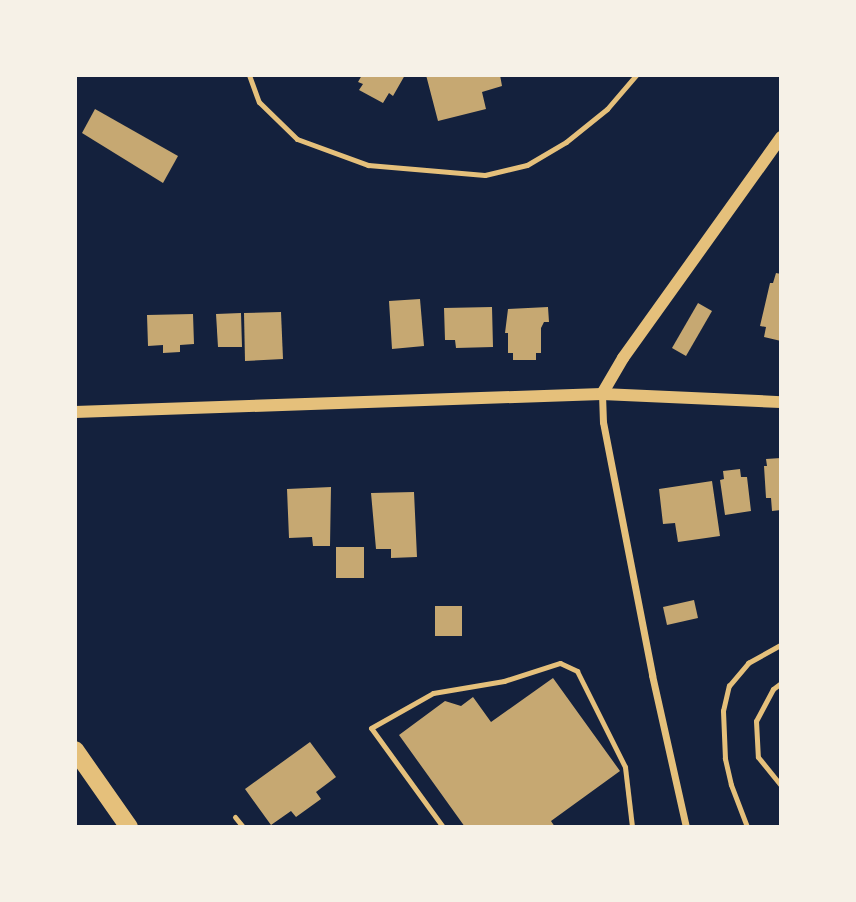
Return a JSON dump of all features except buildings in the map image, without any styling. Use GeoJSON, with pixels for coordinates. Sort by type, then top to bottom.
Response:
{"type":"FeatureCollection","features":[{"type":"Feature","properties":{"kind":"highway"},"geometry":{"type":"LineString","coordinates":[[75,750],[129,827]]}},
{"type":"Feature","properties":{"kind":"street"},"geometry":{"type":"LineString","coordinates":[[686,827],[650,662],[603,422],[602,394],[623,358],[781,137]]}},
{"type":"Feature","properties":{"kind":"street"},"geometry":{"type":"LineString","coordinates":[[75,412],[602,394],[781,402]]}},
{"type":"Feature","properties":{"kind":"lane"},"geometry":{"type":"LineString","coordinates":[[248,75],[260,103],[297,139],[369,165],[485,175],[527,165],[566,142],[607,109],[636,75]]}},
{"type":"Feature","properties":{"kind":"lane"},"geometry":{"type":"LineString","coordinates":[[443,827],[371,728],[433,693],[505,681],[560,663],[577,671],[625,767],[632,827]]}},
{"type":"Feature","properties":{"kind":"lane"},"geometry":{"type":"LineString","coordinates":[[781,683],[773,690],[756,722],[758,757],[781,785]]}},
{"type":"Feature","properties":{"kind":"lane"},"geometry":{"type":"LineString","coordinates":[[236,817],[243,827]]}},
{"type":"Feature","properties":{"kind":"path"},"geometry":{"type":"LineString","coordinates":[[747,827],[724,758],[723,711],[729,686],[748,663],[781,645]]}}]}
